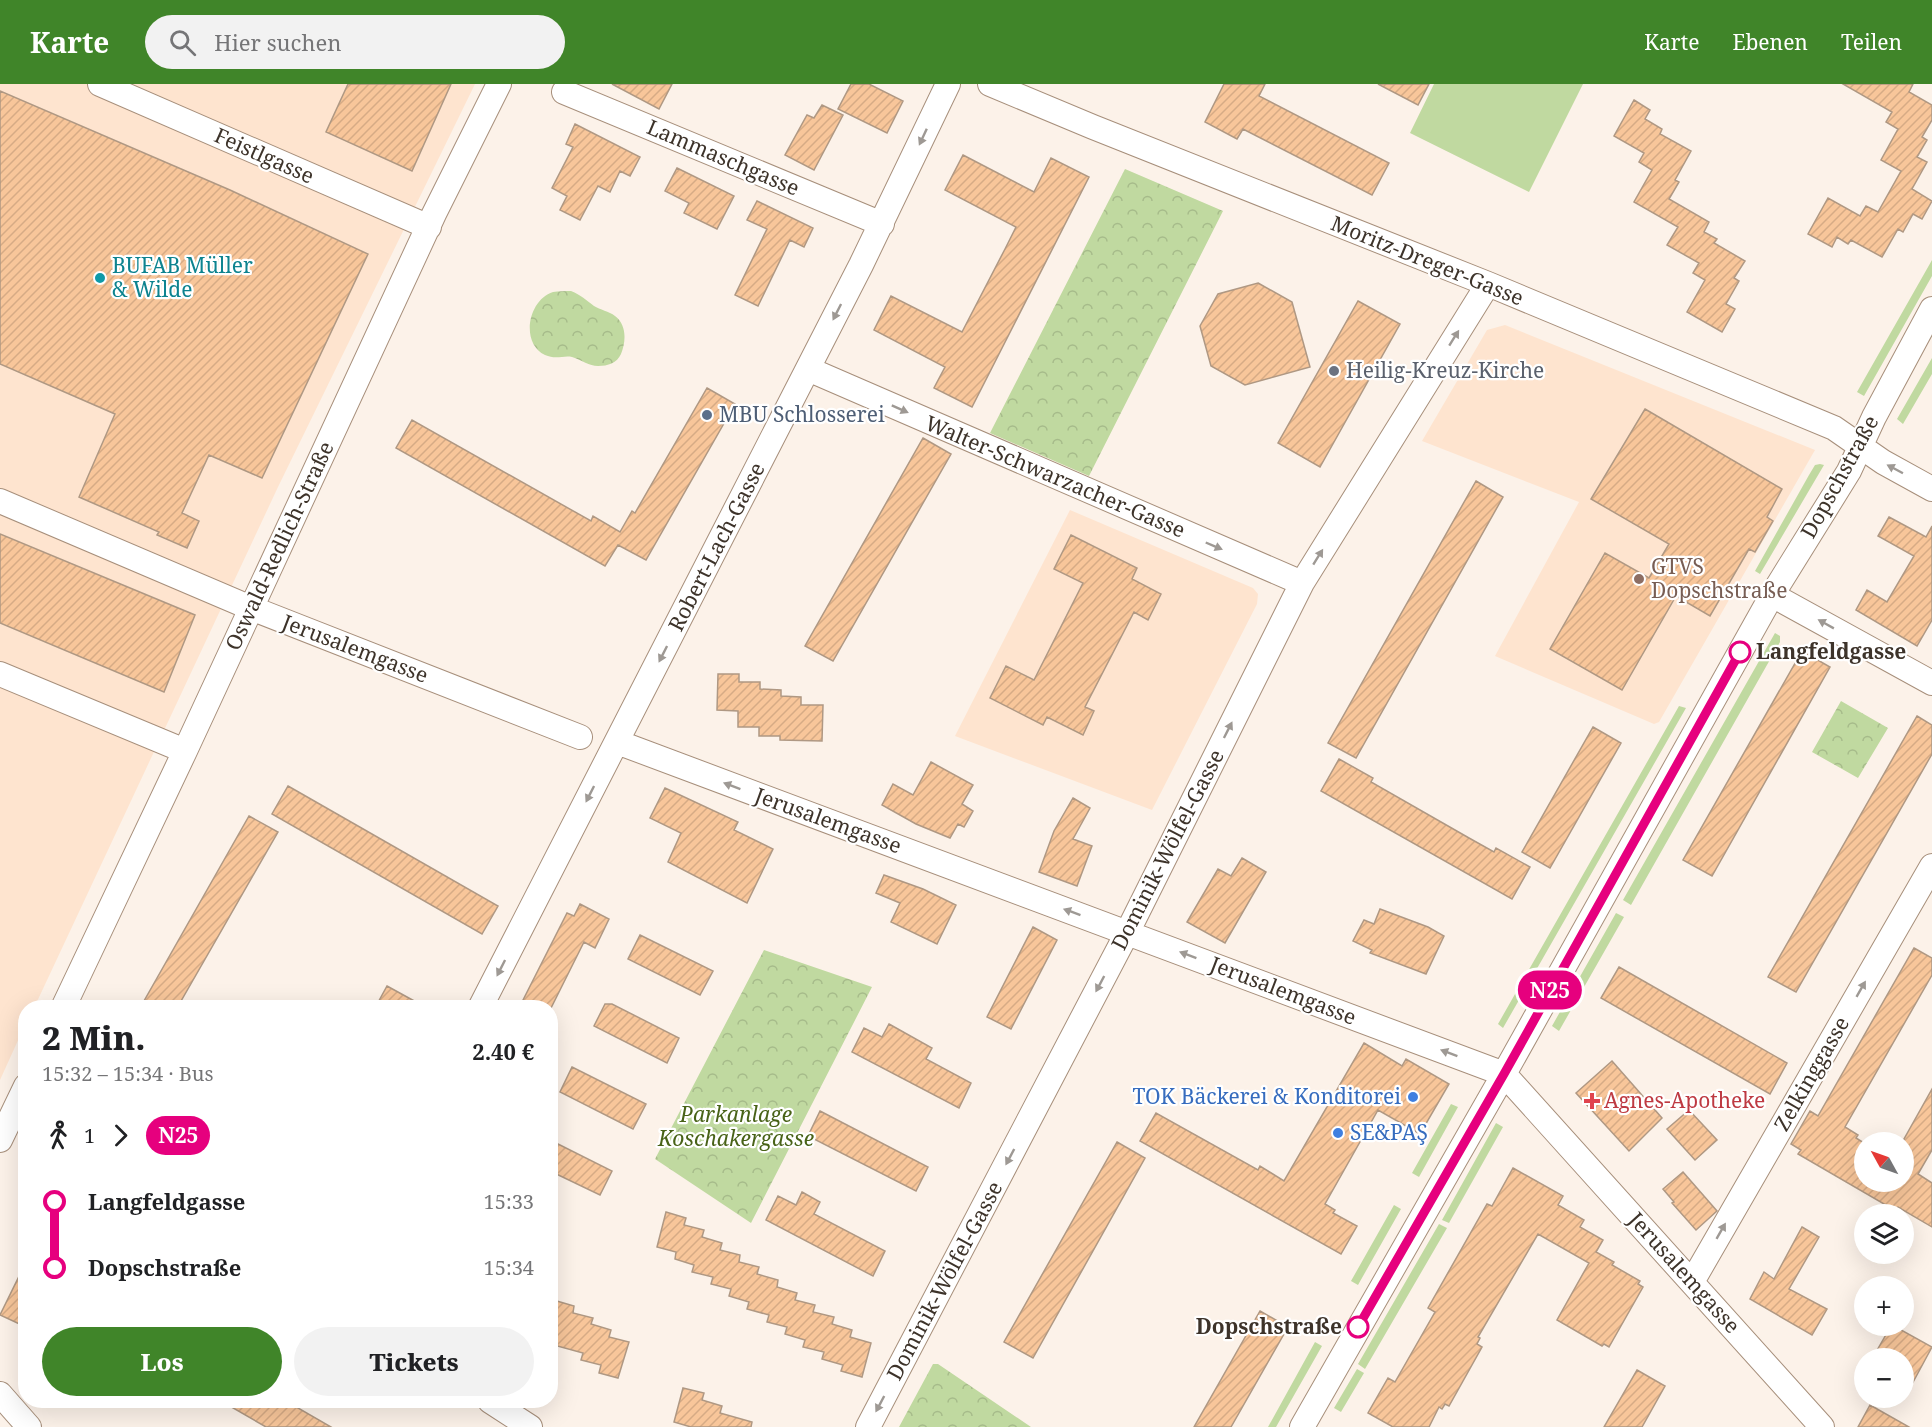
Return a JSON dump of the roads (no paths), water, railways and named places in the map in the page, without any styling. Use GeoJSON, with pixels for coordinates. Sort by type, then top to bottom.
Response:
{"type":"FeatureCollection","features":[{"type":"Feature","properties":{"kind":"street","name":"Feistlgasse"},"geometry":{"type":"LineString","coordinates":[[100,84],[429,227]]}},
{"type":"Feature","properties":{"kind":"street","name":"Oswald-Redlich-Straße"},"geometry":{"type":"LineString","coordinates":[[67,1000],[429,227],[499,84]]}},
{"type":"Feature","properties":{"kind":"street","name":"Robert-Lach-Gasse"},"geometry":{"type":"LineString","coordinates":[[484,1000],[882,224],[948,84]]}},
{"type":"Feature","properties":{"kind":"street","name":"Moritz-Dreger-Gasse"},"geometry":{"type":"LineString","coordinates":[[990,84],[1102,131],[1488,284],[1834,428],[1860,446]]}},
{"type":"Feature","properties":{"kind":"street","name":"Lammaschgasse"},"geometry":{"type":"LineString","coordinates":[[564,92],[882,224]]}},
{"type":"Feature","properties":{"kind":"street","name":"Dominik-Wölfel-Gasse"},"geometry":{"type":"LineString","coordinates":[[868,1427],[1127,933],[1302,583],[1488,284]]}},
{"type":"Feature","properties":{"kind":"street","name":"Dopschstraße"},"geometry":{"type":"LineString","coordinates":[[1302,1427],[1504,1074],[1773,595],[1849,471],[1874,417],[1932,309]]}},
{"type":"Feature","properties":{"kind":"street","name":"Walter-Schwarzacher-Gasse"},"geometry":{"type":"LineString","coordinates":[[808,369],[1302,583]]}},
{"type":"Feature","properties":{"kind":"street"},"geometry":{"type":"LineString","coordinates":[[1860,446],[1883,462],[1932,489]]}},
{"type":"Feature","properties":{"kind":"street","name":"Jerusalemgasse"},"geometry":{"type":"LineString","coordinates":[[0,501],[251,608],[580,736]]}},
{"type":"Feature","properties":{"kind":"street"},"geometry":{"type":"LineString","coordinates":[[1773,595],[1932,682]]}},
{"type":"Feature","properties":{"kind":"street"},"geometry":{"type":"LineString","coordinates":[[0,674],[184,751]]}},
{"type":"Feature","properties":{"kind":"street","name":"Jerusalemgasse"},"geometry":{"type":"LineString","coordinates":[[617,742],[1504,1074],[1822,1427]]}},
{"type":"Feature","properties":{"kind":"street","name":"Zelkinggasse"},"geometry":{"type":"LineString","coordinates":[[1692,1282],[1929,878]]}},
{"type":"Feature","properties":{"kind":"street"},"geometry":{"type":"LineString","coordinates":[[0,1140],[18,1103]]}},
{"type":"Feature","properties":{"kind":"street"},"geometry":{"type":"LineString","coordinates":[[0,1394],[29,1427]]}},
{"type":"Feature","properties":{"kind":"street"},"geometry":{"type":"LineString","coordinates":[[501,1408],[530,1427]]}},
{"type":"Feature","properties":{"kind":"place","name":"BUFAB Müller & Wilde"},"geometry":{"type":"Point","coordinates":[100,278]}},
{"type":"Feature","properties":{"kind":"place","name":"Heilig-Kreuz-Kirche"},"geometry":{"type":"Point","coordinates":[1334,371]}},
{"type":"Feature","properties":{"kind":"place","name":"MBU Schlosserei"},"geometry":{"type":"Point","coordinates":[707,415]}},
{"type":"Feature","properties":{"kind":"place","name":"GTVS Dopschstraße"},"geometry":{"type":"Point","coordinates":[1639,579]}},
{"type":"Feature","properties":{"kind":"place","name":"Langfeldgasse"},"geometry":{"type":"Point","coordinates":[1740,652]}},
{"type":"Feature","properties":{"kind":"place","name":"TOK Bäckerei & Konditorei"},"geometry":{"type":"Point","coordinates":[1413,1097]}},
{"type":"Feature","properties":{"kind":"place","name":"Agnes-Apotheke"},"geometry":{"type":"Point","coordinates":[1592,1101]}},
{"type":"Feature","properties":{"kind":"place","name":"SE&PAŞ"},"geometry":{"type":"Point","coordinates":[1338,1133]}},
{"type":"Feature","properties":{"kind":"place","name":"Dopschstraße"},"geometry":{"type":"Point","coordinates":[1358,1327]}},
{"type":"Feature","properties":{"kind":"park label","name":"Parkanlage Koschakergasse"},"geometry":{"type":"Point","coordinates":[736,1127]}}]}
